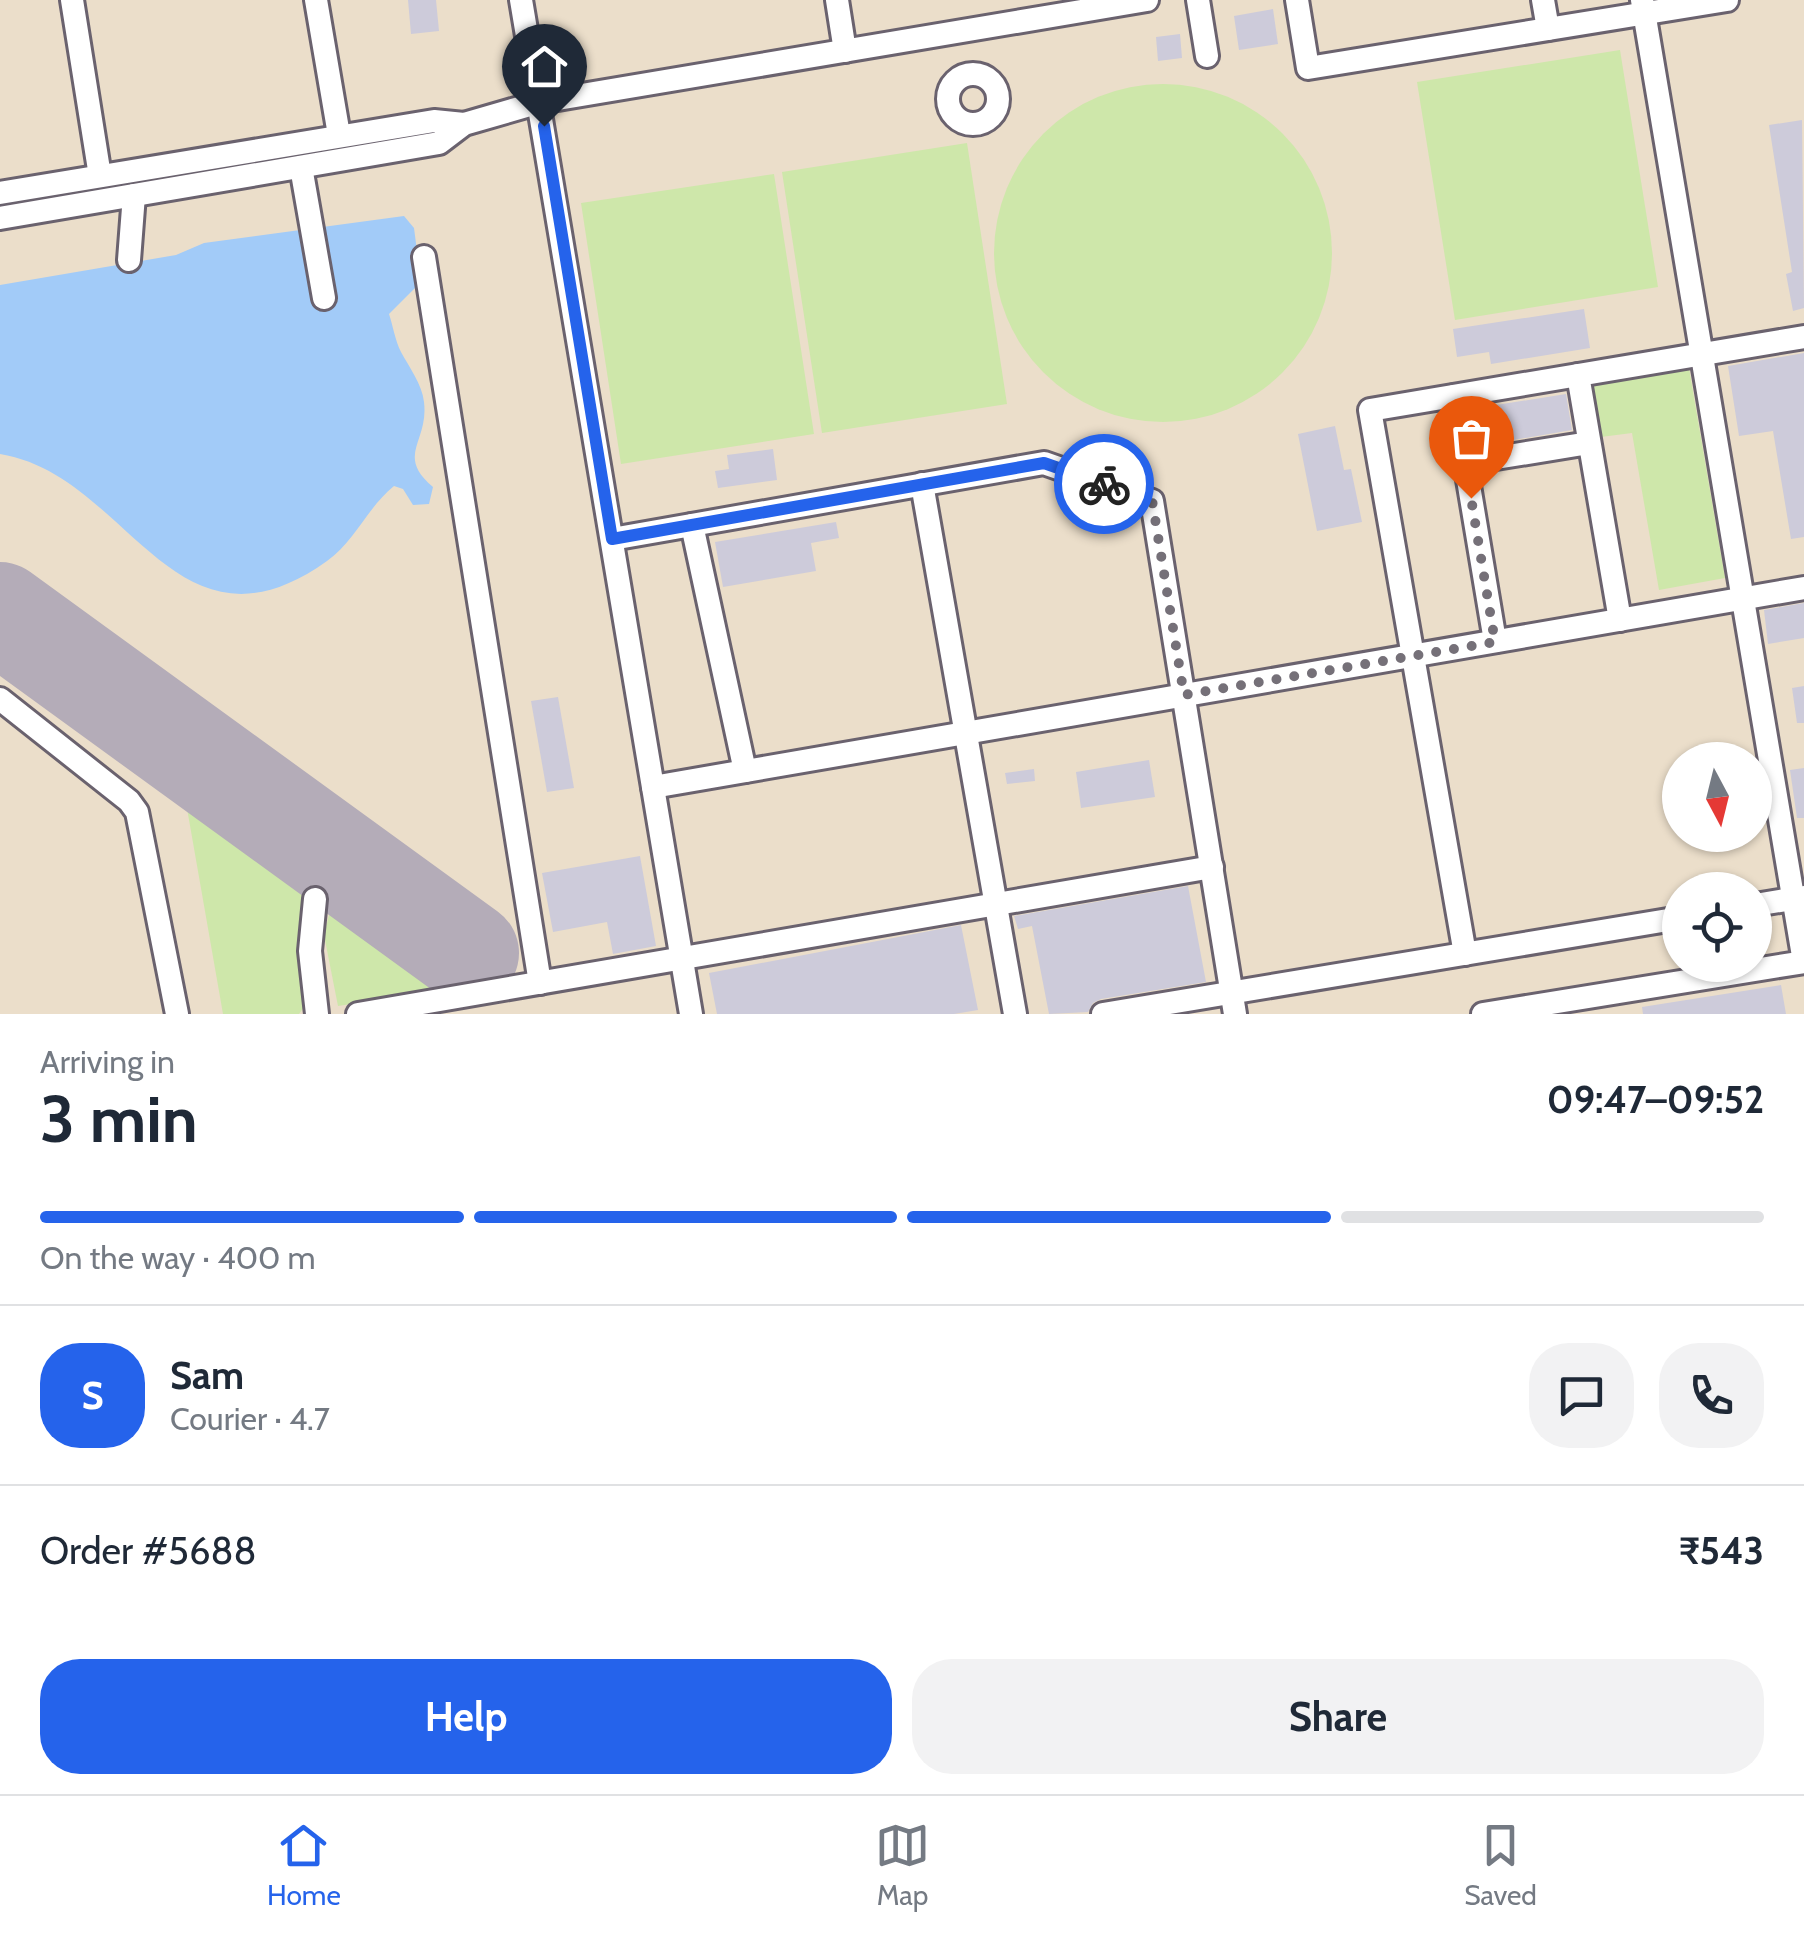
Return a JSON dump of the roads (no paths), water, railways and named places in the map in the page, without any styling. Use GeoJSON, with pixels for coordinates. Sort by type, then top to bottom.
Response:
{"type":"FeatureCollection","features":[{"type":"Feature","properties":{"kind":"lane"},"geometry":{"type":"LineString","coordinates":[[72,0],[100,176]]}},
{"type":"Feature","properties":{"kind":"lane"},"geometry":{"type":"LineString","coordinates":[[316,0],[339,135]]}},
{"type":"Feature","properties":{"kind":"lane"},"geometry":{"type":"LineString","coordinates":[[521,0],[691,1014]]}},
{"type":"Feature","properties":{"kind":"lane"},"geometry":{"type":"LineString","coordinates":[[837,0],[845,50]]}},
{"type":"Feature","properties":{"kind":"lane"},"geometry":{"type":"LineString","coordinates":[[0,218],[439,143],[464,124],[540,102],[956,32],[1063,7],[1147,0]]}},
{"type":"Feature","properties":{"kind":"lane"},"geometry":{"type":"LineString","coordinates":[[1198,0],[1207,56]]}},
{"type":"Feature","properties":{"kind":"lane"},"geometry":{"type":"LineString","coordinates":[[1296,0],[1308,68],[1548,29],[1643,7],[1728,0]]}},
{"type":"Feature","properties":{"kind":"lane"},"geometry":{"type":"LineString","coordinates":[[1543,0],[1548,29]]}},
{"type":"Feature","properties":{"kind":"lane"},"geometry":{"type":"LineString","coordinates":[[1483,1014],[1804,962],[1798,898],[1741,599],[1643,7]]}},
{"type":"Feature","properties":{"kind":"lane"},"geometry":{"type":"LineString","coordinates":[[956,32],[963,75]]}},
{"type":"Feature","properties":{"kind":"lane"},"geometry":{"type":"LineString","coordinates":[[0,193],[339,135],[434,121],[464,124]]}},
{"type":"Feature","properties":{"kind":"lane"},"geometry":{"type":"LineString","coordinates":[[300,167],[324,298]]}},
{"type":"Feature","properties":{"kind":"lane"},"geometry":{"type":"LineString","coordinates":[[128,260],[134,195]]}},
{"type":"Feature","properties":{"kind":"lane"},"geometry":{"type":"LineString","coordinates":[[424,257],[540,983]]}},
{"type":"Feature","properties":{"kind":"lane"},"geometry":{"type":"LineString","coordinates":[[1466,954],[1370,410],[1804,337]]}},
{"type":"Feature","properties":{"kind":"lane"},"geometry":{"type":"LineString","coordinates":[[1578,375],[1620,620]]}},
{"type":"Feature","properties":{"kind":"lane"},"geometry":{"type":"LineString","coordinates":[[1454,396],[1495,642]]}},
{"type":"Feature","properties":{"kind":"lane"},"geometry":{"type":"LineString","coordinates":[[1465,463],[1589,443]]}},
{"type":"Feature","properties":{"kind":"lane"},"geometry":{"type":"LineString","coordinates":[[612,539],[1044,463],[1152,500],[1234,1003]]}},
{"type":"Feature","properties":{"kind":"lane"},"geometry":{"type":"LineString","coordinates":[[922,484],[1015,1014]]}},
{"type":"Feature","properties":{"kind":"lane"},"geometry":{"type":"LineString","coordinates":[[692,525],[745,771]]}},
{"type":"Feature","properties":{"kind":"lane"},"geometry":{"type":"LineString","coordinates":[[653,787],[1804,588]]}},
{"type":"Feature","properties":{"kind":"lane"},"geometry":{"type":"LineString","coordinates":[[0,699],[129,800],[137,812],[177,1014]]}},
{"type":"Feature","properties":{"kind":"lane"},"geometry":{"type":"LineString","coordinates":[[358,1014],[1212,868]]}},
{"type":"Feature","properties":{"kind":"lane"},"geometry":{"type":"LineString","coordinates":[[1772,902],[1798,898]]}},
{"type":"Feature","properties":{"kind":"lane"},"geometry":{"type":"LineString","coordinates":[[315,899],[310,951],[318,1014]]}},
{"type":"Feature","properties":{"kind":"lane"},"geometry":{"type":"LineString","coordinates":[[1103,1014],[1234,1003],[1466,954],[1662,921]]}},
{"type":"Feature","properties":{"kind":"water"},"geometry":{"type":"Polygon","coordinates":[[[404,216],[414,228],[421,282],[389,314],[399,347],[423,395],[424,416],[415,457],[422,476],[433,487],[429,504],[413,505],[403,489],[394,486],[327,561],[274,589],[230,593],[191,581],[155,556],[84,495],[45,469],[0,454],[0,285],[176,255],[204,243],[404,216]]]}}]}
